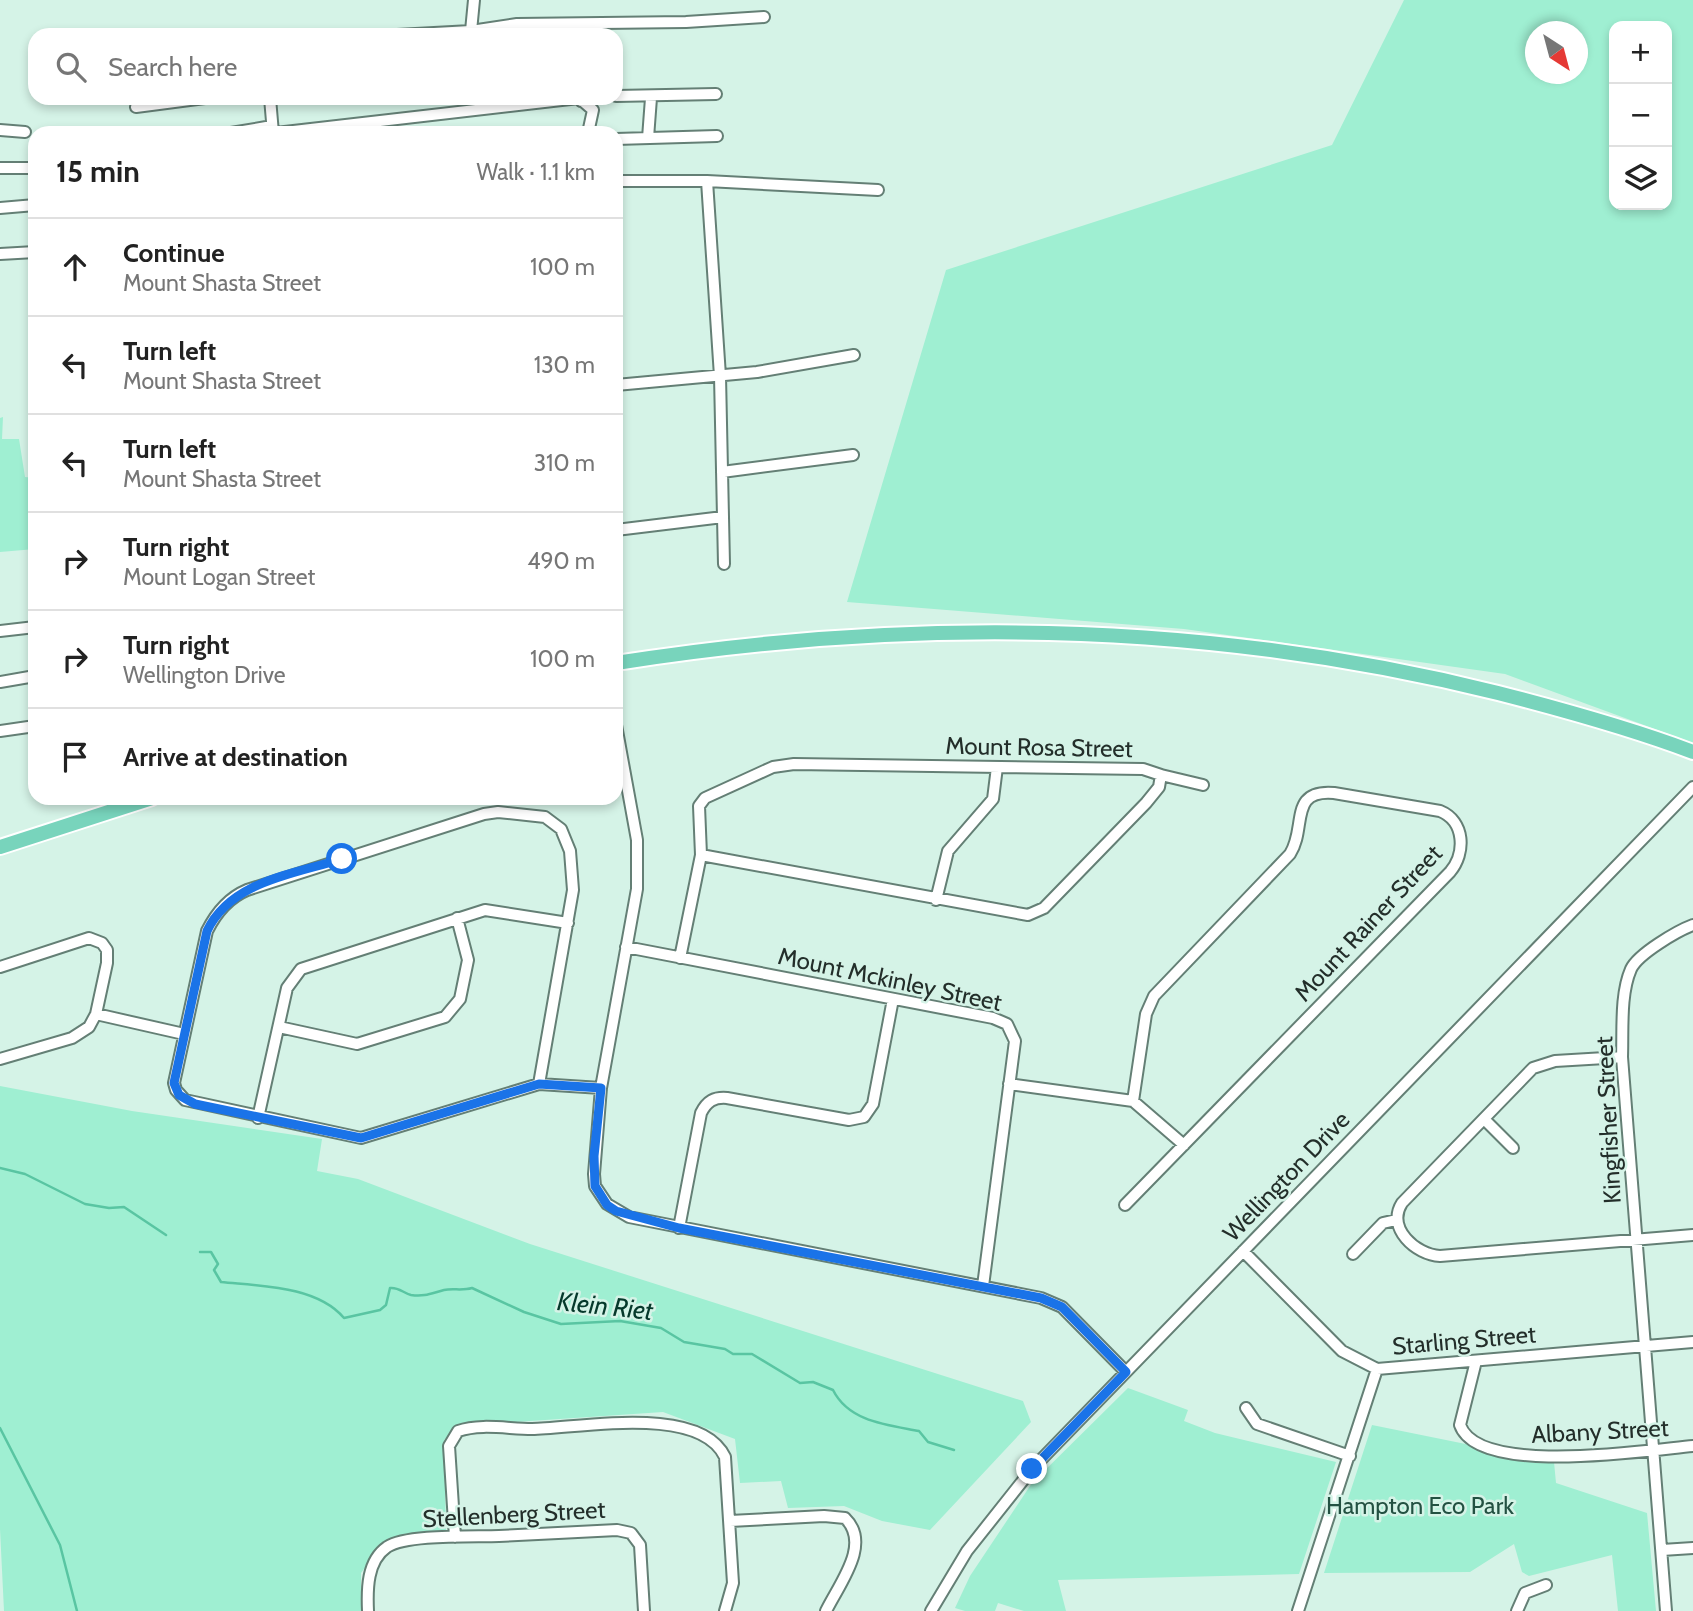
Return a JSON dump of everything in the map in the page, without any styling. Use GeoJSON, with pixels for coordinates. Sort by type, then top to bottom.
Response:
{"type":"FeatureCollection","features":[{"type":"Feature","properties":{"kind":"main road"},"geometry":{"type":"LineString","coordinates":[[623,662],[780,640],[916,631],[1051,631],[1188,639],[1335,659],[1459,684],[1573,713],[1693,752]]}},
{"type":"Feature","properties":{"kind":"main road"},"geometry":{"type":"LineString","coordinates":[[0,847],[130,805]]}},
{"type":"Feature","properties":{"kind":"street"},"geometry":{"type":"LineString","coordinates":[[471,28],[474,0]]}},
{"type":"Feature","properties":{"kind":"street"},"geometry":{"type":"LineString","coordinates":[[491,28],[517,24],[686,22],[764,17]]}},
{"type":"Feature","properties":{"kind":"street"},"geometry":{"type":"LineString","coordinates":[[623,96],[651,98],[716,94]]}},
{"type":"Feature","properties":{"kind":"street"},"geometry":{"type":"LineString","coordinates":[[648,138],[651,98]]}},
{"type":"Feature","properties":{"kind":"street"},"geometry":{"type":"LineString","coordinates":[[136,107],[151,105]]}},
{"type":"Feature","properties":{"kind":"street"},"geometry":{"type":"LineString","coordinates":[[271,105],[273,126]]}},
{"type":"Feature","properties":{"kind":"street"},"geometry":{"type":"LineString","coordinates":[[322,126],[522,105]]}},
{"type":"Feature","properties":{"kind":"street"},"geometry":{"type":"LineString","coordinates":[[587,105],[593,110],[590,126]]}},
{"type":"Feature","properties":{"kind":"street"},"geometry":{"type":"LineString","coordinates":[[0,130],[25,132]]}},
{"type":"Feature","properties":{"kind":"street"},"geometry":{"type":"LineString","coordinates":[[623,139],[717,136]]}},
{"type":"Feature","properties":{"kind":"street"},"geometry":{"type":"LineString","coordinates":[[0,169],[28,168]]}},
{"type":"Feature","properties":{"kind":"street"},"geometry":{"type":"LineString","coordinates":[[623,181],[707,181],[878,190]]}},
{"type":"Feature","properties":{"kind":"street"},"geometry":{"type":"LineString","coordinates":[[707,181],[720,376],[724,564]]}},
{"type":"Feature","properties":{"kind":"street"},"geometry":{"type":"LineString","coordinates":[[0,208],[28,206]]}},
{"type":"Feature","properties":{"kind":"street"},"geometry":{"type":"LineString","coordinates":[[0,254],[28,252]]}},
{"type":"Feature","properties":{"kind":"street"},"geometry":{"type":"LineString","coordinates":[[623,384],[720,376],[854,355]]}},
{"type":"Feature","properties":{"kind":"street"},"geometry":{"type":"LineString","coordinates":[[722,472],[853,454]]}},
{"type":"Feature","properties":{"kind":"street"},"geometry":{"type":"LineString","coordinates":[[623,529],[723,517]]}},
{"type":"Feature","properties":{"kind":"street"},"geometry":{"type":"LineString","coordinates":[[0,631],[28,628]]}},
{"type":"Feature","properties":{"kind":"street"},"geometry":{"type":"LineString","coordinates":[[0,682],[28,677]]}},
{"type":"Feature","properties":{"kind":"street"},"geometry":{"type":"LineString","coordinates":[[0,731],[28,727]]}},
{"type":"Feature","properties":{"kind":"street"},"geometry":{"type":"LineString","coordinates":[[623,767],[638,858],[637,889],[601,1088],[594,1174],[601,1197],[607,1205],[629,1217],[679,1228],[1041,1298],[1062,1307],[1126,1372]]}},
{"type":"Feature","properties":{"kind":"street","name":"Mount Rosa Street"},"geometry":{"type":"LineString","coordinates":[[680,958],[701,855],[697,816],[701,802],[773,767],[1143,769],[1161,775],[1154,795],[1036,913],[1020,916],[701,855]]}},
{"type":"Feature","properties":{"kind":"street"},"geometry":{"type":"LineString","coordinates":[[936,900],[948,851],[993,799],[997,767]]}},
{"type":"Feature","properties":{"kind":"street"},"geometry":{"type":"LineString","coordinates":[[1161,775],[1203,785]]}},
{"type":"Feature","properties":{"kind":"street","name":"Wellington Drive"},"geometry":{"type":"LineString","coordinates":[[932,1611],[962,1559],[999,1507],[1242,1251],[1693,787]]}},
{"type":"Feature","properties":{"kind":"street","name":"Mount Rainer Street"},"geometry":{"type":"LineString","coordinates":[[1125,1205],[1450,872],[1459,858],[1461,842],[1455,823],[1448,814],[1334,793],[1318,792],[1310,796],[1303,806],[1296,843],[1290,854],[1154,996],[1146,1014],[1133,1101]]}},
{"type":"Feature","properties":{"kind":"street"},"geometry":{"type":"LineString","coordinates":[[539,1084],[574,878],[570,851],[561,829],[545,817],[498,812],[484,814],[235,896],[219,911],[207,931],[174,1083],[179,1095],[195,1104],[361,1138],[539,1084],[601,1088]]}},
{"type":"Feature","properties":{"kind":"street"},"geometry":{"type":"LineString","coordinates":[[258,1118],[287,988],[301,969],[485,910],[568,923]]}},
{"type":"Feature","properties":{"kind":"street"},"geometry":{"type":"LineString","coordinates":[[279,1027],[357,1044],[445,1017],[460,999],[468,960],[457,918]]}},
{"type":"Feature","properties":{"kind":"street","name":"Kingfisher Street"},"geometry":{"type":"LineString","coordinates":[[1666,1611],[1622,1057],[1625,1001],[1631,969],[1661,943],[1693,925]]}},
{"type":"Feature","properties":{"kind":"street"},"geometry":{"type":"LineString","coordinates":[[0,967],[89,938],[98,940],[108,954],[96,1014],[89,1027],[72,1038],[0,1059]]}},
{"type":"Feature","properties":{"kind":"street","name":"Mount Mckinley Street"},"geometry":{"type":"LineString","coordinates":[[626,947],[993,1018],[1007,1024],[1015,1041],[983,1286]]}},
{"type":"Feature","properties":{"kind":"street"},"geometry":{"type":"LineString","coordinates":[[679,1228],[700,1118],[707,1103],[719,1097],[849,1120],[864,1116],[873,1104],[893,999]]}},
{"type":"Feature","properties":{"kind":"street"},"geometry":{"type":"LineString","coordinates":[[96,1014],[184,1034]]}},
{"type":"Feature","properties":{"kind":"street"},"geometry":{"type":"LineString","coordinates":[[1622,1057],[1541,1063],[1529,1072],[1405,1201],[1396,1220],[1400,1231],[1419,1250],[1431,1255],[1693,1235]]}},
{"type":"Feature","properties":{"kind":"street"},"geometry":{"type":"LineString","coordinates":[[1009,1083],[1133,1101],[1184,1145]]}},
{"type":"Feature","properties":{"kind":"street"},"geometry":{"type":"LineString","coordinates":[[1484,1119],[1513,1148]]}},
{"type":"Feature","properties":{"kind":"street"},"geometry":{"type":"LineString","coordinates":[[1353,1254],[1383,1223],[1396,1220]]}},
{"type":"Feature","properties":{"kind":"street","name":"Starling Street"},"geometry":{"type":"LineString","coordinates":[[1242,1251],[1342,1351],[1377,1369],[1693,1342]]}},
{"type":"Feature","properties":{"kind":"street","name":"Albany Street"},"geometry":{"type":"LineString","coordinates":[[1476,1361],[1460,1420],[1461,1429],[1471,1440],[1513,1455],[1535,1459],[1693,1446]]}},
{"type":"Feature","properties":{"kind":"street"},"geometry":{"type":"LineString","coordinates":[[1300,1611],[1377,1369]]}},
{"type":"Feature","properties":{"kind":"street"},"geometry":{"type":"LineString","coordinates":[[1246,1408],[1257,1424],[1350,1456]]}},
{"type":"Feature","properties":{"kind":"street"},"geometry":{"type":"LineString","coordinates":[[455,1537],[449,1441],[458,1431],[476,1427],[533,1429],[653,1423],[675,1425],[712,1441],[723,1451],[727,1465],[733,1583],[725,1611]]}},
{"type":"Feature","properties":{"kind":"street"},"geometry":{"type":"LineString","coordinates":[[730,1521],[824,1516],[845,1518],[855,1530],[857,1543],[826,1611]]}},
{"type":"Feature","properties":{"kind":"street","name":"Stellenberg Street"},"geometry":{"type":"LineString","coordinates":[[368,1611],[370,1574],[376,1560],[387,1547],[406,1541],[627,1531],[640,1545],[644,1611]]}},
{"type":"Feature","properties":{"kind":"street"},"geometry":{"type":"LineString","coordinates":[[1662,1550],[1693,1548]]}},
{"type":"Feature","properties":{"kind":"street"},"geometry":{"type":"LineString","coordinates":[[1517,1611],[1525,1594],[1546,1585]]}},
{"type":"Feature","properties":{"kind":"green space"},"geometry":{"type":"Polygon","coordinates":[[[1404,0],[1693,0],[1693,743],[1505,674],[1184,629],[847,602],[946,270],[1332,145],[1404,0]]]}},
{"type":"Feature","properties":{"kind":"green space"},"geometry":{"type":"Polygon","coordinates":[[[3,417],[2,439],[19,439],[25,477],[28,477],[28,550],[0,552],[0,418],[3,417]]]}},
{"type":"Feature","properties":{"kind":"green space"},"geometry":{"type":"Polygon","coordinates":[[[0,1086],[132,1111],[322,1139],[317,1171],[358,1179],[530,1244],[1023,1401],[1031,1422],[930,1530],[882,1521],[844,1506],[788,1508],[781,1481],[740,1483],[735,1439],[663,1412],[458,1426],[444,1440],[446,1532],[383,1543],[361,1573],[361,1611],[4,1611],[0,1529],[0,1086]]]}},
{"type":"Feature","properties":{"kind":"green space"},"geometry":{"type":"Polygon","coordinates":[[[1128,1388],[1188,1410],[1184,1421],[1215,1433],[1336,1462],[1299,1574],[1058,1580],[1066,1611],[1024,1611],[998,1603],[995,1611],[965,1611],[955,1608],[970,1576],[1032,1483],[1128,1388]]]}},
{"type":"Feature","properties":{"kind":"green space","name":"Hampton Eco Park"},"geometry":{"type":"Polygon","coordinates":[[[1372,1425],[1554,1462],[1556,1483],[1647,1513],[1656,1611],[1618,1611],[1612,1555],[1529,1576],[1522,1572],[1514,1544],[1470,1572],[1324,1573],[1372,1425]]]}},
{"type":"Feature","properties":{"kind":"waterway","name":"Klein Riet"},"geometry":{"type":"LineString","coordinates":[[0,1168],[25,1174],[85,1204],[109,1208],[124,1207],[166,1235]]}},
{"type":"Feature","properties":{"kind":"waterway","name":"Klein Riet"},"geometry":{"type":"LineString","coordinates":[[200,1252],[211,1252],[218,1264],[214,1270],[221,1282],[287,1289],[319,1299],[333,1307],[344,1318],[380,1310],[386,1305],[390,1288],[411,1295],[472,1288],[524,1312],[561,1324],[620,1321],[661,1328],[684,1342],[725,1349],[733,1354],[752,1354],[800,1383],[813,1382],[833,1390],[840,1401],[859,1415],[882,1424],[919,1431],[928,1442],[954,1450]]}},
{"type":"Feature","properties":{"kind":"waterway"},"geometry":{"type":"LineString","coordinates":[[0,1428],[60,1545],[77,1611]]}},
{"type":"Feature","properties":{"kind":"route"},"geometry":{"type":"LineString","coordinates":[[342,859],[241,892],[213,918],[207,931],[174,1083],[179,1095],[195,1104],[344,1137],[361,1138],[539,1084],[601,1088],[594,1156],[595,1186],[607,1205],[616,1211],[629,1217],[679,1228],[1041,1298],[1062,1307],[1126,1372],[1032,1469]]}}]}
